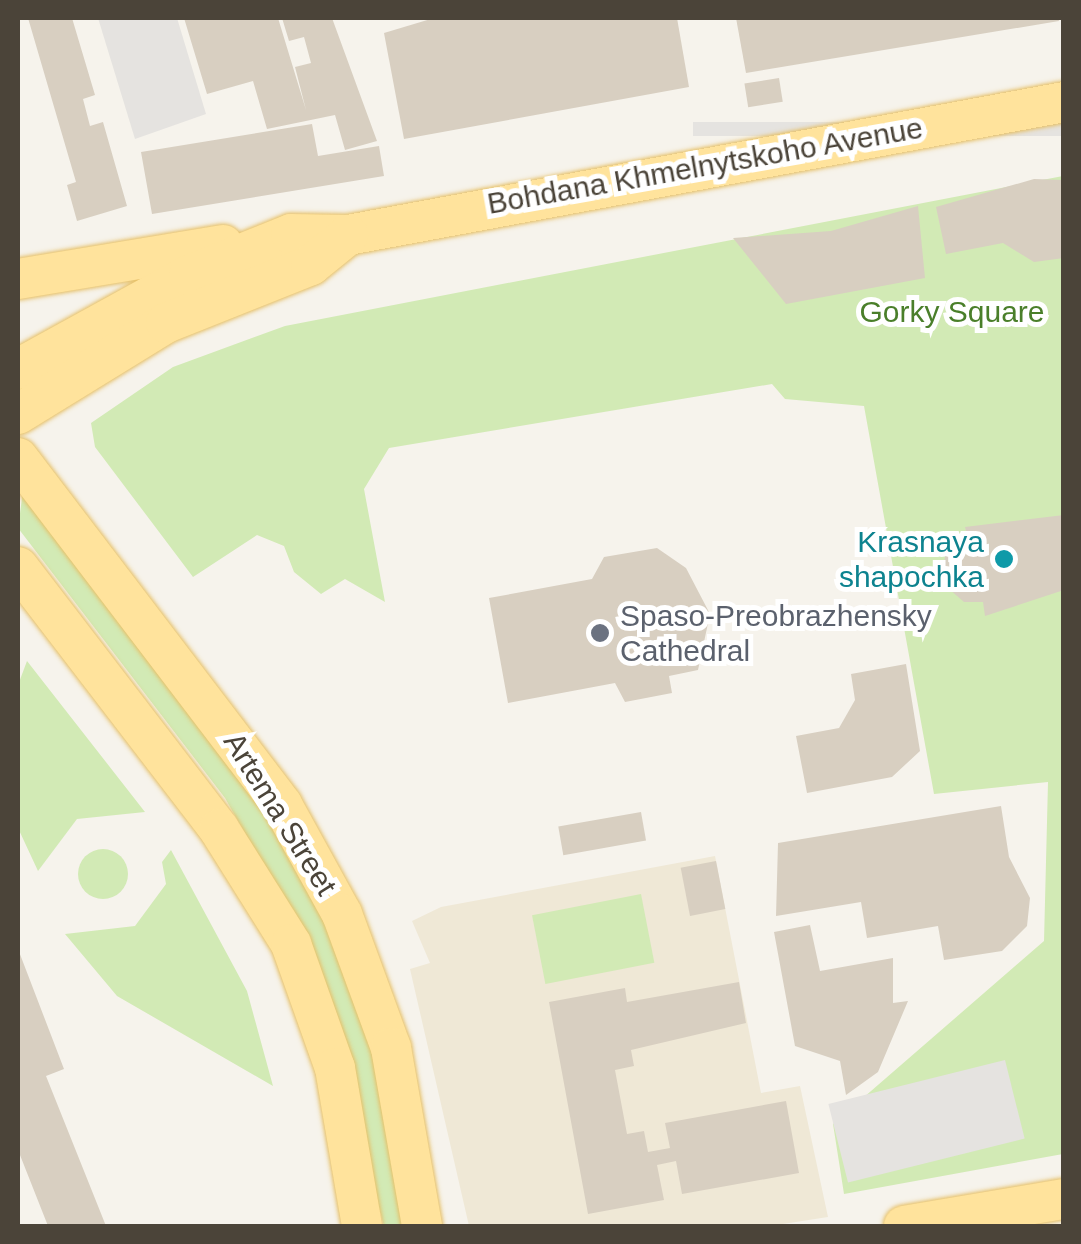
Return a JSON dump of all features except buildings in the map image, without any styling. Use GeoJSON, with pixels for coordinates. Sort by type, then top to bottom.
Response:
{"type":"FeatureCollection","features":[{"type":"Feature","properties":{"kind":"main road","name":"Bohdana Khmelnytskoho Avenue"},"geometry":{"type":"LineString","coordinates":[[18,369],[189,276],[290,234],[348,235],[1064,102]]}},
{"type":"Feature","properties":{"kind":"main road"},"geometry":{"type":"LineString","coordinates":[[18,280],[290,234]]}},
{"type":"Feature","properties":{"kind":"main road","name":"Bohdana Khmelnytskoho Avenue"},"geometry":{"type":"LineString","coordinates":[[18,414],[166,323],[311,265],[348,235]]}},
{"type":"Feature","properties":{"kind":"main road","name":"Artema Street"},"geometry":{"type":"LineString","coordinates":[[18,458],[282,805],[342,914],[392,1048],[422,1226]]}},
{"type":"Feature","properties":{"kind":"main road","name":"Artema Street"},"geometry":{"type":"LineString","coordinates":[[18,567],[219,829],[290,944],[335,1068],[362,1226]]}},
{"type":"Feature","properties":{"kind":"main road"},"geometry":{"type":"LineString","coordinates":[[904,1226],[1064,1198]]}},
{"type":"Feature","properties":{"kind":"shaded area"},"geometry":{"type":"Polygon","coordinates":[[[98,18],[177,18],[206,114],[135,139],[98,18]]]}},
{"type":"Feature","properties":{"kind":"shaded area"},"geometry":{"type":"Polygon","coordinates":[[[693,122],[1063,122],[1063,136],[693,136],[693,122]]]}},
{"type":"Feature","properties":{"kind":"shaded area"},"geometry":{"type":"Polygon","coordinates":[[[715,856],[761,1093],[800,1086],[828,1217],[770,1226],[469,1226],[410,969],[430,963],[412,921],[441,907],[715,856]]]}},
{"type":"Feature","properties":{"kind":"shaded area"},"geometry":{"type":"Polygon","coordinates":[[[1005,1060],[1025,1139],[848,1183],[828,1104],[1005,1060]]]}},
{"type":"Feature","properties":{"kind":"green space","name":"Gorky Square"},"geometry":{"type":"Polygon","coordinates":[[[1063,176],[1063,1154],[844,1194],[833,1124],[1044,941],[1048,782],[934,794],[864,406],[785,399],[772,384],[389,448],[364,489],[385,602],[345,579],[321,594],[294,572],[284,546],[257,535],[193,577],[95,447],[91,423],[173,367],[285,326],[1063,176]]]}},
{"type":"Feature","properties":{"kind":"green space"},"geometry":{"type":"Polygon","coordinates":[[[23,491],[225,749],[333,929],[365,1021],[408,1226],[384,1226],[308,943],[225,798],[18,528],[23,491]]]}},
{"type":"Feature","properties":{"kind":"green space"},"geometry":{"type":"Polygon","coordinates":[[[27,661],[145,812],[77,819],[38,871],[18,828],[18,685],[27,661]]]}},
{"type":"Feature","properties":{"kind":"green space"},"geometry":{"type":"Polygon","coordinates":[[[103,849],[121,856],[128,874],[121,892],[103,899],[85,892],[78,874],[85,856],[103,849]]]}},
{"type":"Feature","properties":{"kind":"green space"},"geometry":{"type":"Polygon","coordinates":[[[171,850],[247,991],[273,1086],[117,996],[65,934],[135,926],[166,884],[162,862],[171,850]]]}},
{"type":"Feature","properties":{"kind":"green space"},"geometry":{"type":"Polygon","coordinates":[[[641,894],[654,963],[545,984],[532,915],[641,894]]]}},
{"type":"Feature","properties":{"kind":"place","name":"Krasnaya shapochka"},"geometry":{"type":"Point","coordinates":[1004,559]}},
{"type":"Feature","properties":{"kind":"place","name":"Spaso-Preobrazhensky Cathedral"},"geometry":{"type":"Point","coordinates":[600,633]}}]}
